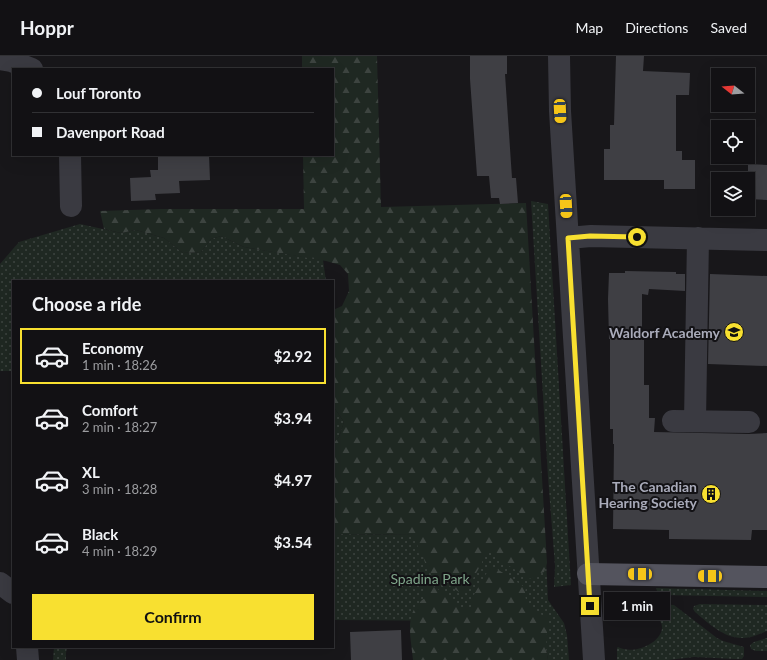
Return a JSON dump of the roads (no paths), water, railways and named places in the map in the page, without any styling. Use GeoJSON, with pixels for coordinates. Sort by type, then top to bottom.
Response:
{"type":"FeatureCollection","features":[{"type":"Feature","properties":{"kind":"main road"},"geometry":{"type":"LineString","coordinates":[[588,574],[767,577]]}},
{"type":"Feature","properties":{"kind":"street"},"geometry":{"type":"LineString","coordinates":[[559,56],[560,111],[594,660]]}},
{"type":"Feature","properties":{"kind":"street"},"geometry":{"type":"LineString","coordinates":[[0,59],[11,61],[29,68]]}},
{"type":"Feature","properties":{"kind":"street"},"geometry":{"type":"LineString","coordinates":[[70,156],[71,206]]}},
{"type":"Feature","properties":{"kind":"street"},"geometry":{"type":"LineString","coordinates":[[568,238],[590,236],[767,240]]}},
{"type":"Feature","properties":{"kind":"street"},"geometry":{"type":"LineString","coordinates":[[694,421],[698,238]]}},
{"type":"Feature","properties":{"kind":"street"},"geometry":{"type":"LineString","coordinates":[[673,421],[748,422]]}},
{"type":"Feature","properties":{"kind":"street"},"geometry":{"type":"LineString","coordinates":[[0,583],[12,592]]}},
{"type":"Feature","properties":{"kind":"street"},"geometry":{"type":"LineString","coordinates":[[27,648],[28,660]]}},
{"type":"Feature","properties":{"kind":"place","name":"Waldorf Academy"},"geometry":{"type":"Point","coordinates":[734,332]}},
{"type":"Feature","properties":{"kind":"place","name":"The Canadian Hearing Society"},"geometry":{"type":"Point","coordinates":[711,494]}},
{"type":"Feature","properties":{"kind":"park label","name":"Spadina Park"},"geometry":{"type":"Point","coordinates":[430,578]}}]}
